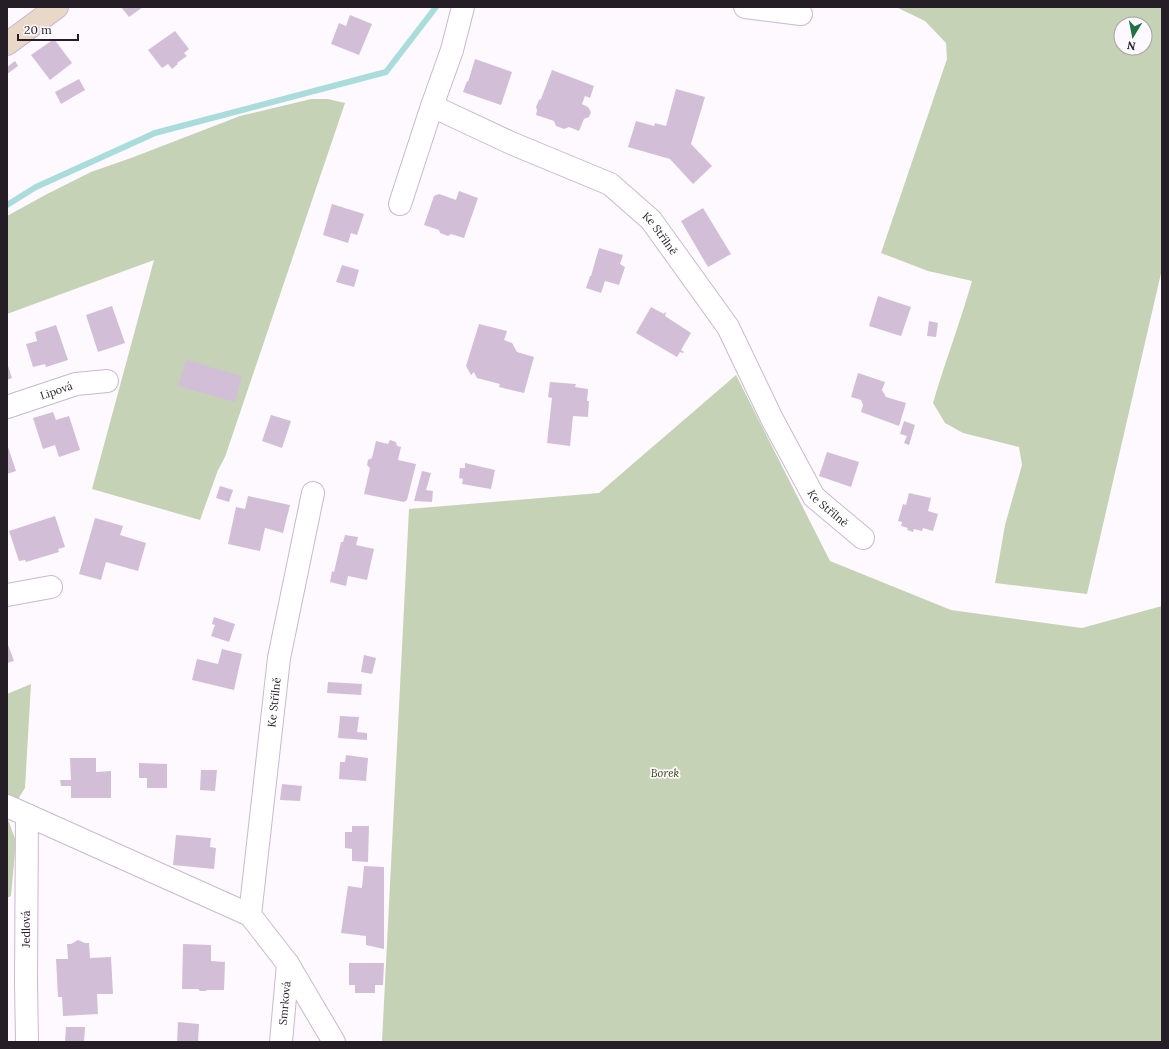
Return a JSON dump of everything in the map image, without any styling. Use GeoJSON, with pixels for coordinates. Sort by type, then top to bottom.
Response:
{"type":"FeatureCollection","features":[{"type":"Feature","properties":{"kind":"main road"},"geometry":{"type":"LineString","coordinates":[[7,44],[57,7]]}},
{"type":"Feature","properties":{"kind":"street"},"geometry":{"type":"LineString","coordinates":[[400,204],[452,50],[463,7]]}},
{"type":"Feature","properties":{"kind":"street"},"geometry":{"type":"LineString","coordinates":[[745,7],[801,14]]}},
{"type":"Feature","properties":{"kind":"street","name":"Ke Střílně"},"geometry":{"type":"LineString","coordinates":[[432,106],[511,143],[610,184],[651,220],[728,327],[772,419],[814,497],[863,538]]}},
{"type":"Feature","properties":{"kind":"street","name":"Lipová"},"geometry":{"type":"LineString","coordinates":[[7,407],[76,384],[107,381]]}},
{"type":"Feature","properties":{"kind":"street","name":"Ke Střílně"},"geometry":{"type":"LineString","coordinates":[[250,915],[279,658],[313,493]]}},
{"type":"Feature","properties":{"kind":"street"},"geometry":{"type":"LineString","coordinates":[[7,595],[51,586]]}},
{"type":"Feature","properties":{"kind":"street"},"geometry":{"type":"LineString","coordinates":[[7,806],[250,915],[288,964],[334,1042]]}},
{"type":"Feature","properties":{"kind":"street","name":"Jedlová"},"geometry":{"type":"LineString","coordinates":[[27,815],[27,1042]]}},
{"type":"Feature","properties":{"kind":"street","name":"Smrková"},"geometry":{"type":"LineString","coordinates":[[281,1042],[288,964]]}},
{"type":"Feature","properties":{"kind":"green space"},"geometry":{"type":"Polygon","coordinates":[[[896,7],[1162,7],[1162,269],[1087,594],[995,583],[1005,525],[1022,465],[1019,447],[963,433],[945,423],[933,403],[972,281],[928,271],[881,253],[947,59],[946,43],[925,21],[896,7]]]}},
{"type":"Feature","properties":{"kind":"green space"},"geometry":{"type":"Polygon","coordinates":[[[311,99],[328,99],[345,103],[225,457],[218,470],[200,520],[92,489],[154,260],[7,314],[7,216],[91,172],[240,116],[311,99]]]}},
{"type":"Feature","properties":{"kind":"green space","name":"Borek"},"geometry":{"type":"Polygon","coordinates":[[[736,375],[830,561],[951,610],[1082,628],[1162,606],[1162,1042],[382,1042],[409,509],[599,493],[736,375]]]}},
{"type":"Feature","properties":{"kind":"green space"},"geometry":{"type":"Polygon","coordinates":[[[31,684],[25,788],[7,817],[7,694],[31,684]]]}},
{"type":"Feature","properties":{"kind":"green space"},"geometry":{"type":"Polygon","coordinates":[[[7,817],[16,841],[11,896],[7,898],[7,817]]]}},
{"type":"Feature","properties":{"kind":"building"},"geometry":{"type":"Polygon","coordinates":[[[121,7],[143,7],[129,17],[121,7]]]}},
{"type":"Feature","properties":{"kind":"building"},"geometry":{"type":"Polygon","coordinates":[[[350,15],[372,24],[359,55],[331,44],[339,23],[346,26],[350,15]]]}},
{"type":"Feature","properties":{"kind":"building"},"geometry":{"type":"Polygon","coordinates":[[[175,31],[189,49],[184,53],[187,56],[177,63],[178,64],[172,69],[168,64],[162,68],[148,50],[175,31]]]}},
{"type":"Feature","properties":{"kind":"building"},"geometry":{"type":"Polygon","coordinates":[[[54,39],[72,63],[50,80],[31,55],[54,39]]]}},
{"type":"Feature","properties":{"kind":"building"},"geometry":{"type":"Polygon","coordinates":[[[475,59],[512,72],[501,105],[463,92],[467,81],[468,82],[475,59]]]}},
{"type":"Feature","properties":{"kind":"building"},"geometry":{"type":"Polygon","coordinates":[[[15,61],[18,66],[7,74],[7,67],[15,61]]]}},
{"type":"Feature","properties":{"kind":"building"},"geometry":{"type":"Polygon","coordinates":[[[552,70],[594,86],[590,98],[585,96],[582,104],[588,107],[591,112],[589,117],[584,119],[579,131],[569,127],[564,129],[556,126],[554,121],[536,115],[536,107],[541,99],[552,70]]]}},
{"type":"Feature","properties":{"kind":"building"},"geometry":{"type":"Polygon","coordinates":[[[79,79],[85,90],[61,104],[55,92],[79,79]]]}},
{"type":"Feature","properties":{"kind":"building"},"geometry":{"type":"Polygon","coordinates":[[[676,89],[705,97],[691,144],[712,166],[693,184],[670,159],[628,147],[636,121],[654,126],[655,123],[666,126],[676,89]]]}},
{"type":"Feature","properties":{"kind":"building"},"geometry":{"type":"Polygon","coordinates":[[[459,191],[478,198],[464,238],[451,234],[448,236],[440,233],[439,230],[424,225],[434,196],[439,194],[456,200],[459,191]]]}},
{"type":"Feature","properties":{"kind":"building"},"geometry":{"type":"Polygon","coordinates":[[[332,204],[364,214],[357,235],[351,233],[348,243],[323,235],[332,204]]]}},
{"type":"Feature","properties":{"kind":"building"},"geometry":{"type":"Polygon","coordinates":[[[703,208],[731,254],[708,267],[681,221],[703,208]]]}},
{"type":"Feature","properties":{"kind":"building"},"geometry":{"type":"Polygon","coordinates":[[[599,248],[623,255],[620,264],[625,267],[619,285],[605,281],[601,293],[586,288],[599,248]]]}},
{"type":"Feature","properties":{"kind":"building"},"geometry":{"type":"Polygon","coordinates":[[[342,265],[359,270],[354,287],[336,282],[342,265]]]}},
{"type":"Feature","properties":{"kind":"building"},"geometry":{"type":"Polygon","coordinates":[[[878,296],[911,307],[901,336],[869,326],[878,296]]]}},
{"type":"Feature","properties":{"kind":"building"},"geometry":{"type":"Polygon","coordinates":[[[112,306],[125,343],[98,352],[86,315],[112,306]]]}},
{"type":"Feature","properties":{"kind":"building"},"geometry":{"type":"Polygon","coordinates":[[[651,307],[664,314],[665,312],[665,316],[691,333],[681,350],[684,352],[680,352],[677,357],[636,333],[651,307]]]}},
{"type":"Feature","properties":{"kind":"building"},"geometry":{"type":"Polygon","coordinates":[[[929,321],[938,323],[936,337],[927,336],[929,321]]]}},
{"type":"Feature","properties":{"kind":"building"},"geometry":{"type":"Polygon","coordinates":[[[479,324],[507,331],[504,340],[512,343],[517,352],[534,357],[524,393],[499,387],[500,384],[477,378],[474,372],[471,375],[466,366],[479,324]]]}},
{"type":"Feature","properties":{"kind":"building"},"geometry":{"type":"Polygon","coordinates":[[[56,325],[68,360],[46,367],[45,364],[33,367],[26,344],[37,341],[35,332],[56,325]]]}},
{"type":"Feature","properties":{"kind":"building"},"geometry":{"type":"Polygon","coordinates":[[[186,360],[205,365],[206,362],[206,366],[242,376],[235,402],[178,386],[186,360]]]}},
{"type":"Feature","properties":{"kind":"building"},"geometry":{"type":"Polygon","coordinates":[[[7,363],[12,378],[7,380],[7,363]]]}},
{"type":"Feature","properties":{"kind":"building"},"geometry":{"type":"Polygon","coordinates":[[[858,373],[885,382],[882,390],[886,397],[906,403],[899,426],[861,412],[863,405],[861,400],[851,397],[858,373]]]}},
{"type":"Feature","properties":{"kind":"building"},"geometry":{"type":"Polygon","coordinates":[[[550,382],[576,384],[575,387],[588,389],[588,417],[573,416],[570,446],[547,443],[552,398],[548,397],[550,382]]]}},
{"type":"Feature","properties":{"kind":"building"},"geometry":{"type":"Polygon","coordinates":[[[53,412],[56,420],[69,416],[80,450],[59,457],[55,445],[43,449],[33,418],[53,412]]]}},
{"type":"Feature","properties":{"kind":"building"},"geometry":{"type":"Polygon","coordinates":[[[271,415],[291,421],[282,448],[262,441],[271,415]]]}},
{"type":"Feature","properties":{"kind":"building"},"geometry":{"type":"Polygon","coordinates":[[[904,421],[915,425],[909,445],[904,443],[907,436],[900,434],[904,421]]]}},
{"type":"Feature","properties":{"kind":"building"},"geometry":{"type":"Polygon","coordinates":[[[390,440],[396,442],[397,446],[401,447],[398,460],[416,464],[407,500],[404,502],[364,494],[370,468],[367,465],[368,460],[372,458],[376,441],[388,444],[390,440]]]}},
{"type":"Feature","properties":{"kind":"building"},"geometry":{"type":"Polygon","coordinates":[[[7,444],[16,471],[7,474],[7,444]]]}},
{"type":"Feature","properties":{"kind":"building"},"geometry":{"type":"Polygon","coordinates":[[[827,452],[859,462],[851,487],[819,476],[827,452]]]}},
{"type":"Feature","properties":{"kind":"building"},"geometry":{"type":"Polygon","coordinates":[[[465,463],[495,470],[491,489],[462,484],[463,479],[459,478],[460,468],[465,468],[465,463]]]}},
{"type":"Feature","properties":{"kind":"building"},"geometry":{"type":"Polygon","coordinates":[[[422,471],[431,473],[426,490],[433,491],[432,502],[414,501],[422,471]]]}},
{"type":"Feature","properties":{"kind":"building"},"geometry":{"type":"Polygon","coordinates":[[[220,486],[233,490],[229,502],[216,498],[220,486]]]}},
{"type":"Feature","properties":{"kind":"building"},"geometry":{"type":"Polygon","coordinates":[[[909,493],[931,498],[928,511],[938,514],[933,531],[923,528],[922,531],[914,529],[913,532],[907,530],[908,528],[901,526],[902,522],[898,521],[903,504],[906,505],[909,493]]]}},
{"type":"Feature","properties":{"kind":"building"},"geometry":{"type":"Polygon","coordinates":[[[248,496],[290,505],[283,533],[265,528],[260,551],[228,544],[236,507],[245,509],[248,496]]]}},
{"type":"Feature","properties":{"kind":"building"},"geometry":{"type":"Polygon","coordinates":[[[55,516],[65,547],[58,549],[59,552],[26,562],[25,560],[19,561],[9,531],[55,516]]]}},
{"type":"Feature","properties":{"kind":"building"},"geometry":{"type":"Polygon","coordinates":[[[95,518],[123,526],[120,535],[146,543],[138,571],[106,562],[101,580],[79,574],[95,518]]]}},
{"type":"Feature","properties":{"kind":"building"},"geometry":{"type":"Polygon","coordinates":[[[345,535],[358,537],[356,545],[374,549],[367,580],[348,576],[346,586],[330,582],[332,571],[334,572],[341,542],[343,542],[345,535]]]}},
{"type":"Feature","properties":{"kind":"building"},"geometry":{"type":"Polygon","coordinates":[[[214,617],[235,624],[229,642],[211,636],[215,625],[212,624],[214,617]]]}},
{"type":"Feature","properties":{"kind":"building"},"geometry":{"type":"Polygon","coordinates":[[[7,642],[14,661],[7,663],[7,642]]]}},
{"type":"Feature","properties":{"kind":"building"},"geometry":{"type":"Polygon","coordinates":[[[222,649],[242,654],[234,690],[192,680],[197,659],[218,664],[222,649]]]}},
{"type":"Feature","properties":{"kind":"building"},"geometry":{"type":"Polygon","coordinates":[[[364,655],[376,658],[372,674],[361,672],[364,655]]]}},
{"type":"Feature","properties":{"kind":"building"},"geometry":{"type":"Polygon","coordinates":[[[328,682],[362,684],[361,695],[327,693],[328,682]]]}},
{"type":"Feature","properties":{"kind":"building"},"geometry":{"type":"Polygon","coordinates":[[[340,716],[359,717],[357,732],[367,733],[367,740],[338,738],[340,716]]]}},
{"type":"Feature","properties":{"kind":"building"},"geometry":{"type":"Polygon","coordinates":[[[346,755],[368,758],[366,781],[339,779],[340,762],[345,762],[346,755]]]}},
{"type":"Feature","properties":{"kind":"building"},"geometry":{"type":"Polygon","coordinates":[[[70,758],[96,758],[96,772],[111,771],[111,798],[71,798],[71,786],[61,786],[60,780],[71,780],[70,758]]]}},
{"type":"Feature","properties":{"kind":"building"},"geometry":{"type":"Polygon","coordinates":[[[139,763],[167,764],[167,788],[147,788],[147,778],[139,778],[139,763]]]}},
{"type":"Feature","properties":{"kind":"building"},"geometry":{"type":"Polygon","coordinates":[[[201,770],[217,770],[215,791],[200,790],[201,770]]]}},
{"type":"Feature","properties":{"kind":"building"},"geometry":{"type":"Polygon","coordinates":[[[282,784],[302,786],[300,801],[280,800],[282,784]]]}},
{"type":"Feature","properties":{"kind":"building"},"geometry":{"type":"Polygon","coordinates":[[[352,826],[369,826],[368,862],[352,861],[352,849],[345,848],[345,832],[352,832],[352,826]]]}},
{"type":"Feature","properties":{"kind":"building"},"geometry":{"type":"Polygon","coordinates":[[[176,835],[211,838],[210,847],[216,848],[214,869],[173,865],[176,835]]]}},
{"type":"Feature","properties":{"kind":"building"},"geometry":{"type":"Polygon","coordinates":[[[364,866],[384,867],[384,949],[366,945],[366,936],[341,933],[348,886],[362,888],[364,866]]]}},
{"type":"Feature","properties":{"kind":"building"},"geometry":{"type":"Polygon","coordinates":[[[78,940],[89,943],[90,958],[111,957],[113,994],[97,994],[98,1014],[63,1016],[62,997],[58,997],[56,959],[68,959],[67,944],[71,944],[78,940]]]}},
{"type":"Feature","properties":{"kind":"building"},"geometry":{"type":"Polygon","coordinates":[[[183,944],[211,945],[211,961],[225,962],[224,990],[200,991],[198,989],[182,989],[183,944]]]}},
{"type":"Feature","properties":{"kind":"building"},"geometry":{"type":"Polygon","coordinates":[[[349,963],[384,963],[383,985],[375,985],[375,993],[355,993],[355,985],[349,985],[349,963]]]}},
{"type":"Feature","properties":{"kind":"building"},"geometry":{"type":"Polygon","coordinates":[[[178,1022],[199,1024],[198,1042],[177,1042],[178,1022]]]}},
{"type":"Feature","properties":{"kind":"building"},"geometry":{"type":"Polygon","coordinates":[[[66,1027],[85,1027],[84,1042],[65,1042],[66,1027]]]}},
{"type":"Feature","properties":{"kind":"waterway"},"geometry":{"type":"LineString","coordinates":[[7,205],[36,187],[155,133],[386,72],[436,7]]}}]}
